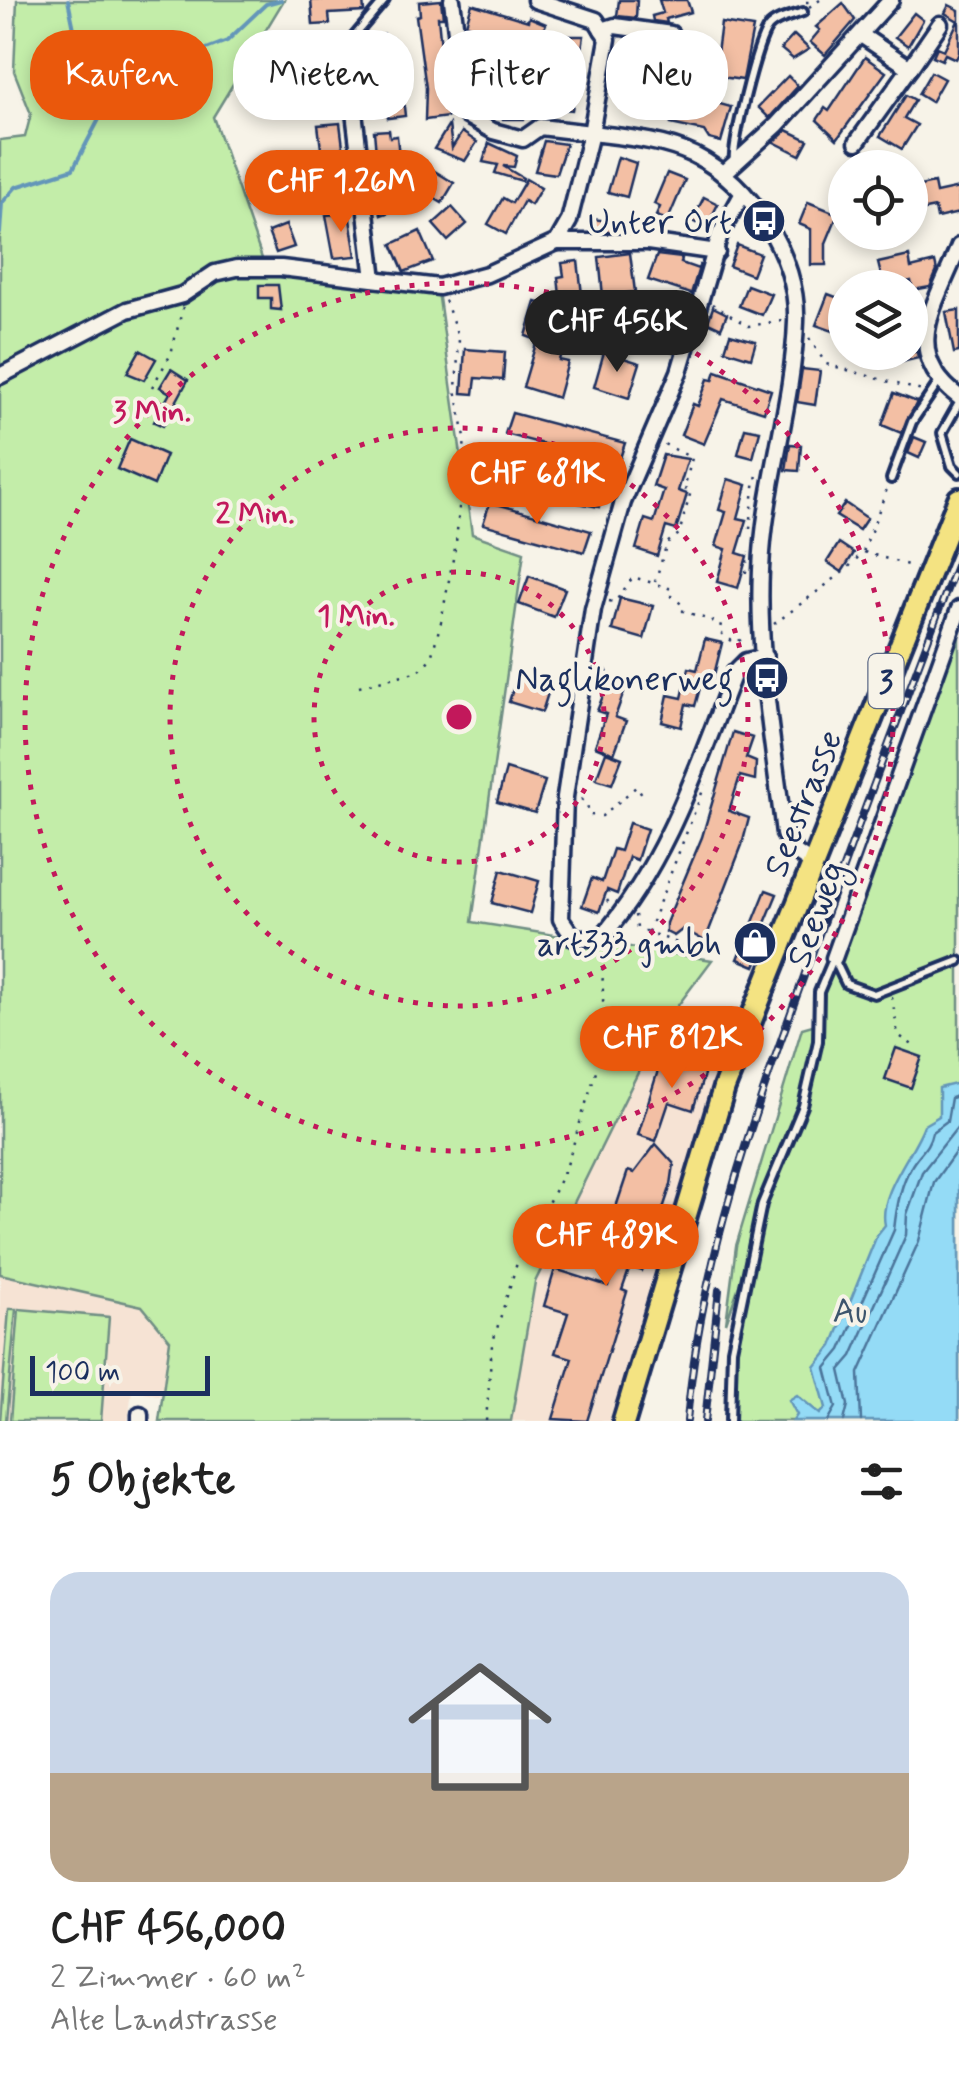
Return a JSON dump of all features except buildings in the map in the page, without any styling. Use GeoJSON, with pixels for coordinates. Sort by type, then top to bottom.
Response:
{"type":"FeatureCollection","features":[{"type":"Feature","properties":{"kind":"main road","name":"Seestrasse"},"geometry":{"type":"LineString","coordinates":[[624,1421],[724,1088],[959,498]]}},
{"type":"Feature","properties":{"kind":"street"},"geometry":{"type":"LineString","coordinates":[[452,0],[466,116],[493,131],[523,139],[540,127],[590,132],[642,140],[729,168],[786,264],[797,318],[764,531],[760,599],[784,834],[795,852],[813,864]]}},
{"type":"Feature","properties":{"kind":"street"},"geometry":{"type":"LineString","coordinates":[[534,0],[596,20],[608,39],[568,222],[557,242]]}},
{"type":"Feature","properties":{"kind":"street"},"geometry":{"type":"LineString","coordinates":[[729,168],[892,0]]}},
{"type":"Feature","properties":{"kind":"street"},"geometry":{"type":"LineString","coordinates":[[857,142],[940,24]]}},
{"type":"Feature","properties":{"kind":"street"},"geometry":{"type":"LineString","coordinates":[[602,30],[615,26],[642,30]]}},
{"type":"Feature","properties":{"kind":"street"},"geometry":{"type":"LineString","coordinates":[[861,35],[910,68]]}},
{"type":"Feature","properties":{"kind":"street"},"geometry":{"type":"LineString","coordinates":[[355,120],[374,279]]}},
{"type":"Feature","properties":{"kind":"street"},"geometry":{"type":"LineString","coordinates":[[743,193],[731,208],[679,372],[623,502],[593,609],[565,798],[561,919],[574,938],[601,938],[637,893],[678,815],[734,673],[746,662],[764,657]]}},
{"type":"Feature","properties":{"kind":"street"},"geometry":{"type":"LineString","coordinates":[[0,376],[127,310],[182,295],[215,273],[237,268],[280,268],[439,286],[487,274],[557,242],[648,242],[717,252]]}},
{"type":"Feature","properties":{"kind":"street"},"geometry":{"type":"LineString","coordinates":[[959,246],[926,332],[924,354],[940,381],[959,400]]}},
{"type":"Feature","properties":{"kind":"street","name":"Seeweg"},"geometry":{"type":"LineString","coordinates":[[834,958],[959,609]]}},
{"type":"Feature","properties":{"kind":"lane"},"geometry":{"type":"LineString","coordinates":[[359,30],[385,0]]}},
{"type":"Feature","properties":{"kind":"lane"},"geometry":{"type":"LineString","coordinates":[[729,168],[731,149],[746,110],[754,51],[770,24],[802,12]]}},
{"type":"Feature","properties":{"kind":"lane"},"geometry":{"type":"LineString","coordinates":[[891,478],[912,422],[940,381]]}},
{"type":"Feature","properties":{"kind":"lane"},"geometry":{"type":"LineString","coordinates":[[959,400],[942,434],[952,466],[959,473]]}},
{"type":"Feature","properties":{"kind":"lane"},"geometry":{"type":"LineString","coordinates":[[583,674],[602,674]]}},
{"type":"Feature","properties":{"kind":"lane"},"geometry":{"type":"LineString","coordinates":[[834,958],[840,976],[853,989],[874,994],[891,991],[959,960]]}},
{"type":"Feature","properties":{"kind":"lane","name":"Seeweg"},"geometry":{"type":"LineString","coordinates":[[730,1421],[732,1349],[762,1204],[803,1106],[818,1041],[819,992],[834,958]]}},
{"type":"Feature","properties":{"kind":"path"},"geometry":{"type":"LineString","coordinates":[[806,2],[816,2]]}},
{"type":"Feature","properties":{"kind":"path"},"geometry":{"type":"LineString","coordinates":[[359,686],[419,672],[432,658],[442,622],[456,543],[465,438],[456,389],[459,338],[439,286]]}},
{"type":"Feature","properties":{"kind":"path"},"geometry":{"type":"LineString","coordinates":[[152,387],[171,354],[183,310],[182,295]]}},
{"type":"Feature","properties":{"kind":"path"},"geometry":{"type":"LineString","coordinates":[[703,298],[748,326],[781,321]]}},
{"type":"Feature","properties":{"kind":"path"},"geometry":{"type":"LineString","coordinates":[[810,341],[826,364],[933,396]]}},
{"type":"Feature","properties":{"kind":"path"},"geometry":{"type":"LineString","coordinates":[[655,584],[667,543],[679,534],[691,491],[684,488],[692,458],[662,443]]}},
{"type":"Feature","properties":{"kind":"path"},"geometry":{"type":"LineString","coordinates":[[750,527],[755,477]]}},
{"type":"Feature","properties":{"kind":"path"},"geometry":{"type":"LineString","coordinates":[[768,628],[846,570],[862,552],[891,478]]}},
{"type":"Feature","properties":{"kind":"path"},"geometry":{"type":"LineString","coordinates":[[747,565],[748,550]]}},
{"type":"Feature","properties":{"kind":"path"},"geometry":{"type":"LineString","coordinates":[[862,552],[930,572]]}},
{"type":"Feature","properties":{"kind":"path"},"geometry":{"type":"LineString","coordinates":[[610,601],[615,602],[634,577],[669,588],[667,593],[684,606],[683,612],[721,624],[719,632],[736,643],[740,639]]}},
{"type":"Feature","properties":{"kind":"path"},"geometry":{"type":"LineString","coordinates":[[648,932],[684,848],[707,780]]}},
{"type":"Feature","properties":{"kind":"path"},"geometry":{"type":"LineString","coordinates":[[582,799],[589,814],[602,816],[637,786],[645,799]]}},
{"type":"Feature","properties":{"kind":"path"},"geometry":{"type":"LineString","coordinates":[[634,913],[637,928],[699,950],[708,948]]}},
{"type":"Feature","properties":{"kind":"path"},"geometry":{"type":"LineString","coordinates":[[486,1421],[497,1328],[517,1263],[566,1168],[604,1045],[601,938]]}},
{"type":"Feature","properties":{"kind":"path"},"geometry":{"type":"LineString","coordinates":[[891,991],[898,1035],[917,1048]]}},
{"type":"Feature","properties":{"kind":"shaded area"},"geometry":{"type":"Polygon","coordinates":[[[658,1032],[742,1065],[638,1421],[511,1421],[535,1283],[658,1032]]]}},
{"type":"Feature","properties":{"kind":"shaded area"},"geometry":{"type":"Polygon","coordinates":[[[0,1274],[142,1306],[170,1340],[163,1396],[132,1390],[128,1421],[0,1421],[0,1274]]]}},
{"type":"Feature","properties":{"kind":"green space"},"geometry":{"type":"Polygon","coordinates":[[[17,0],[284,0],[266,30],[233,30],[233,84],[213,117],[213,30],[30,30],[30,111],[14,71],[17,0]]]}},
{"type":"Feature","properties":{"kind":"green space"},"geometry":{"type":"Polygon","coordinates":[[[213,117],[266,270],[438,291],[472,534],[524,552],[472,922],[712,960],[658,1032],[535,1282],[511,1421],[159,1421],[170,1340],[142,1306],[0,1274],[0,140],[25,137],[30,118],[213,117]]]}},
{"type":"Feature","properties":{"kind":"green space","name":"Au"},"geometry":{"type":"Polygon","coordinates":[[[959,609],[959,1421],[726,1421],[729,1345],[748,1260],[726,1323],[736,1246],[802,1028],[816,1024],[817,1003],[959,609]]]}},
{"type":"Feature","properties":{"kind":"green space"},"geometry":{"type":"Polygon","coordinates":[[[9,1309],[16,1309],[6,1421],[0,1421],[9,1309]]]}},
{"type":"Feature","properties":{"kind":"green space"},"geometry":{"type":"Polygon","coordinates":[[[19,1309],[109,1317],[101,1421],[10,1421],[19,1309]]]}},
{"type":"Feature","properties":{"kind":"water"},"geometry":{"type":"Polygon","coordinates":[[[959,1083],[959,1421],[793,1421],[797,1415],[789,1400],[797,1395],[820,1414],[826,1408],[815,1367],[832,1346],[877,1235],[885,1225],[887,1200],[898,1174],[924,1125],[939,1116],[939,1088],[959,1083]]]}},
{"type":"Feature","properties":{"kind":"waterway"},"geometry":{"type":"LineString","coordinates":[[68,0],[74,30]]}},
{"type":"Feature","properties":{"kind":"waterway"},"geometry":{"type":"LineString","coordinates":[[0,233],[2,203],[16,187],[73,169],[106,106],[155,100],[196,53],[227,41],[266,4],[281,0]]}},
{"type":"Feature","properties":{"kind":"railway"},"geometry":{"type":"LineString","coordinates":[[687,1421],[703,1306],[747,1140],[959,558]]}},
{"type":"Feature","properties":{"kind":"railway"},"geometry":{"type":"LineString","coordinates":[[705,1421],[719,1290]]}},
{"type":"Feature","properties":{"kind":"place","name":"Unter Ort"},"geometry":{"type":"Point","coordinates":[764,221]}},
{"type":"Feature","properties":{"kind":"place","name":"Naglikonerweg"},"geometry":{"type":"Point","coordinates":[767,678]}},
{"type":"Feature","properties":{"kind":"place","name":"art333 gmbh"},"geometry":{"type":"Point","coordinates":[755,943]}}]}
